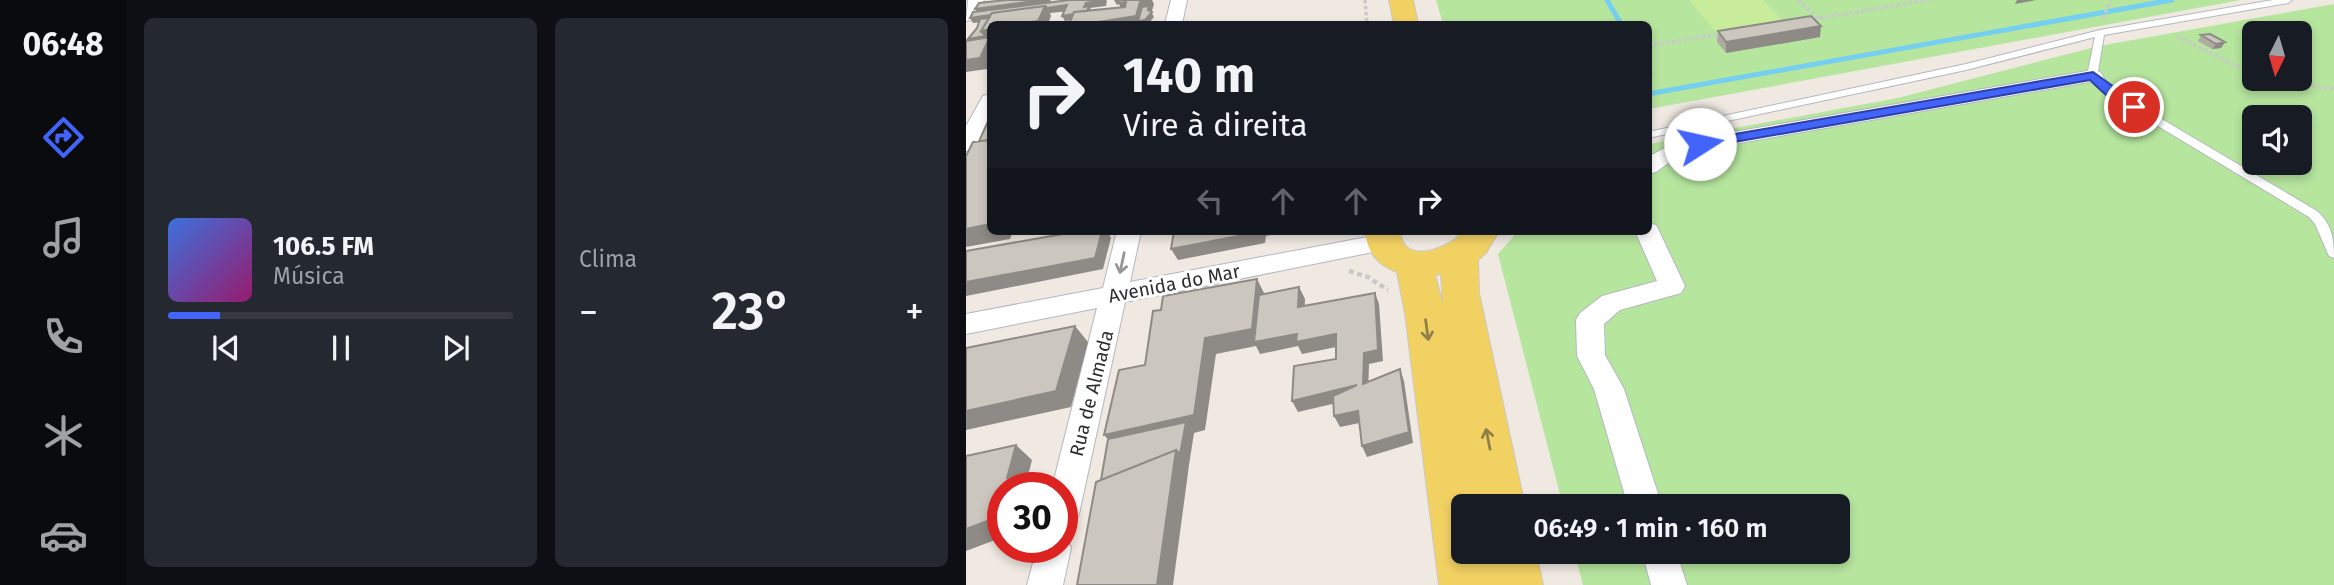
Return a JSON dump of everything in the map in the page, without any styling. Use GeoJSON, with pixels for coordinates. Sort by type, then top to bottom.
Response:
{"type":"FeatureCollection","features":[{"type":"Feature","properties":{"kind":"main road"},"geometry":{"type":"LineString","coordinates":[[1401,0],[1405,21]]}},
{"type":"Feature","properties":{"kind":"main road"},"geometry":{"type":"LineString","coordinates":[[1393,246],[1444,261],[1470,243]]}},
{"type":"Feature","properties":{"kind":"main road"},"geometry":{"type":"LineString","coordinates":[[1470,243],[1460,293],[1499,494]]}},
{"type":"Feature","properties":{"kind":"main road"},"geometry":{"type":"LineString","coordinates":[[1393,246],[1423,300],[1465,585]]}},
{"type":"Feature","properties":{"kind":"main road"},"geometry":{"type":"LineString","coordinates":[[1513,564],[1517,585]]}},
{"type":"Feature","properties":{"kind":"street"},"geometry":{"type":"LineString","coordinates":[[966,16],[976,0]]}},
{"type":"Feature","properties":{"kind":"street"},"geometry":{"type":"LineString","coordinates":[[1175,21],[1179,0]]}},
{"type":"Feature","properties":{"kind":"street"},"geometry":{"type":"LineString","coordinates":[[1652,164],[1676,148],[2093,76]]}},
{"type":"Feature","properties":{"kind":"street"},"geometry":{"type":"LineString","coordinates":[[966,105],[987,101]]}},
{"type":"Feature","properties":{"kind":"street"},"geometry":{"type":"LineString","coordinates":[[966,145],[987,106]]}},
{"type":"Feature","properties":{"kind":"street","name":"Rua de Almada"},"geometry":{"type":"LineString","coordinates":[[1072,472],[1128,235]]}},
{"type":"Feature","properties":{"kind":"street"},"geometry":{"type":"LineString","coordinates":[[1641,494],[1609,389],[1591,356],[1590,320],[1611,303],[1672,286],[1649,235]]}},
{"type":"Feature","properties":{"kind":"street","name":"Avenida do Mar"},"geometry":{"type":"LineString","coordinates":[[966,324],[1393,246]]}},
{"type":"Feature","properties":{"kind":"street"},"geometry":{"type":"LineString","coordinates":[[1045,585],[1050,563]]}},
{"type":"Feature","properties":{"kind":"street"},"geometry":{"type":"LineString","coordinates":[[1663,564],[1669,585]]}},
{"type":"Feature","properties":{"kind":"lane"},"geometry":{"type":"LineString","coordinates":[[1652,134],[1966,67],[2100,33],[2288,0]]}},
{"type":"Feature","properties":{"kind":"lane"},"geometry":{"type":"LineString","coordinates":[[2100,33],[2099,46],[2091,67],[2093,76],[2112,94],[2313,214],[2322,222],[2334,253]]}},
{"type":"Feature","properties":{"kind":"path"},"geometry":{"type":"LineString","coordinates":[[1365,0],[1367,21]]}},
{"type":"Feature","properties":{"kind":"path"},"geometry":{"type":"LineString","coordinates":[[1798,0],[1818,18]]}},
{"type":"Feature","properties":{"kind":"path"},"geometry":{"type":"LineString","coordinates":[[1807,20],[1928,0]]}},
{"type":"Feature","properties":{"kind":"path"},"geometry":{"type":"LineString","coordinates":[[2108,8],[2111,0]]}},
{"type":"Feature","properties":{"kind":"path"},"geometry":{"type":"LineString","coordinates":[[1652,45],[1723,34]]}},
{"type":"Feature","properties":{"kind":"path"},"geometry":{"type":"LineString","coordinates":[[2173,34],[2242,69]]}},
{"type":"Feature","properties":{"kind":"path"},"geometry":{"type":"LineString","coordinates":[[2312,86],[2334,89]]}},
{"type":"Feature","properties":{"kind":"green space"},"geometry":{"type":"Polygon","coordinates":[[[1436,0],[2241,0],[1652,108],[1652,21],[1442,21],[1436,0]]]}},
{"type":"Feature","properties":{"kind":"green space"},"geometry":{"type":"Polygon","coordinates":[[[1689,0],[1763,0],[1783,21],[1716,32],[1689,0]]]}},
{"type":"Feature","properties":{"kind":"green space"},"geometry":{"type":"Polygon","coordinates":[[[2334,4],[2334,585],[1583,585],[1577,564],[1850,564],[1850,494],[1560,494],[1498,254],[1515,235],[1652,235],[1652,143],[1898,98],[2099,46],[2334,4]]]}},
{"type":"Feature","properties":{"kind":"building"},"geometry":{"type":"Polygon","coordinates":[[[1041,0],[975,9],[979,3],[1041,0]]]}},
{"type":"Feature","properties":{"kind":"building"},"geometry":{"type":"Polygon","coordinates":[[[1069,0],[1103,0],[1086,3],[1084,7],[1089,6],[1087,11],[1062,16],[1067,5],[970,18],[973,12],[1069,0]]]}},
{"type":"Feature","properties":{"kind":"building"},"geometry":{"type":"Polygon","coordinates":[[[1119,0],[1148,0],[1140,2],[1136,16],[1105,21],[1070,21],[1074,12],[1125,7],[1126,2],[1118,3],[1119,0]]]}},
{"type":"Feature","properties":{"kind":"building"},"geometry":{"type":"Polygon","coordinates":[[[1045,6],[1038,21],[987,21],[992,13],[1045,6]]]}},
{"type":"Feature","properties":{"kind":"building"},"geometry":{"type":"Polygon","coordinates":[[[1149,6],[1148,10],[1152,12],[1145,20],[1138,21],[1142,7],[1149,6]]]}},
{"type":"Feature","properties":{"kind":"building"},"geometry":{"type":"Polygon","coordinates":[[[1811,16],[1821,26],[1726,42],[1718,31],[1811,16]]]}},
{"type":"Feature","properties":{"kind":"building"},"geometry":{"type":"Polygon","coordinates":[[[989,18],[981,31],[985,36],[968,39],[977,28],[980,19],[989,18]]]}},
{"type":"Feature","properties":{"kind":"building"},"geometry":{"type":"Polygon","coordinates":[[[2210,34],[2225,42],[2216,44],[2201,35],[2210,34]]]}},
{"type":"Feature","properties":{"kind":"building"},"geometry":{"type":"Polygon","coordinates":[[[987,38],[980,58],[966,60],[966,41],[987,38]]]}},
{"type":"Feature","properties":{"kind":"building"},"geometry":{"type":"Polygon","coordinates":[[[987,124],[987,140],[979,141],[987,124]]]}},
{"type":"Feature","properties":{"kind":"building"},"geometry":{"type":"Polygon","coordinates":[[[987,140],[987,225],[966,229],[966,156],[973,142],[987,140]]]}},
{"type":"Feature","properties":{"kind":"building"},"geometry":{"type":"Polygon","coordinates":[[[1057,235],[1101,235],[1095,258],[966,282],[966,251],[1057,235]]]}},
{"type":"Feature","properties":{"kind":"building"},"geometry":{"type":"Polygon","coordinates":[[[1173,235],[1243,235],[1171,249],[1173,235]]]}},
{"type":"Feature","properties":{"kind":"building"},"geometry":{"type":"Polygon","coordinates":[[[1257,279],[1252,329],[1205,338],[1194,415],[1104,435],[1119,370],[1145,365],[1153,311],[1161,310],[1163,296],[1257,279]]]}},
{"type":"Feature","properties":{"kind":"building"},"geometry":{"type":"Polygon","coordinates":[[[1299,287],[1298,307],[1375,293],[1378,350],[1364,353],[1363,384],[1400,369],[1409,432],[1362,446],[1358,411],[1334,416],[1333,396],[1357,385],[1292,401],[1294,366],[1336,359],[1336,334],[1296,342],[1297,334],[1254,342],[1259,295],[1299,287]]]}},
{"type":"Feature","properties":{"kind":"building"},"geometry":{"type":"Polygon","coordinates":[[[1075,326],[1056,391],[966,411],[966,348],[1075,326]]]}},
{"type":"Feature","properties":{"kind":"building"},"geometry":{"type":"Polygon","coordinates":[[[1186,422],[1180,454],[1176,450],[1101,480],[1108,439],[1186,422]]]}},
{"type":"Feature","properties":{"kind":"building"},"geometry":{"type":"Polygon","coordinates":[[[1016,445],[1009,472],[987,472],[987,521],[966,529],[966,456],[1016,445]]]}},
{"type":"Feature","properties":{"kind":"building"},"geometry":{"type":"Polygon","coordinates":[[[1176,450],[1157,585],[1077,585],[1096,482],[1176,450]]]}},
{"type":"Feature","properties":{"kind":"waterway"},"geometry":{"type":"LineString","coordinates":[[1607,0],[1619,21]]}},
{"type":"Feature","properties":{"kind":"waterway"},"geometry":{"type":"LineString","coordinates":[[1652,93],[2172,0]]}},
{"type":"Feature","properties":{"kind":"route"},"geometry":{"type":"LineString","coordinates":[[1700,144],[2093,76],[2112,94],[2134,107]]}}]}
